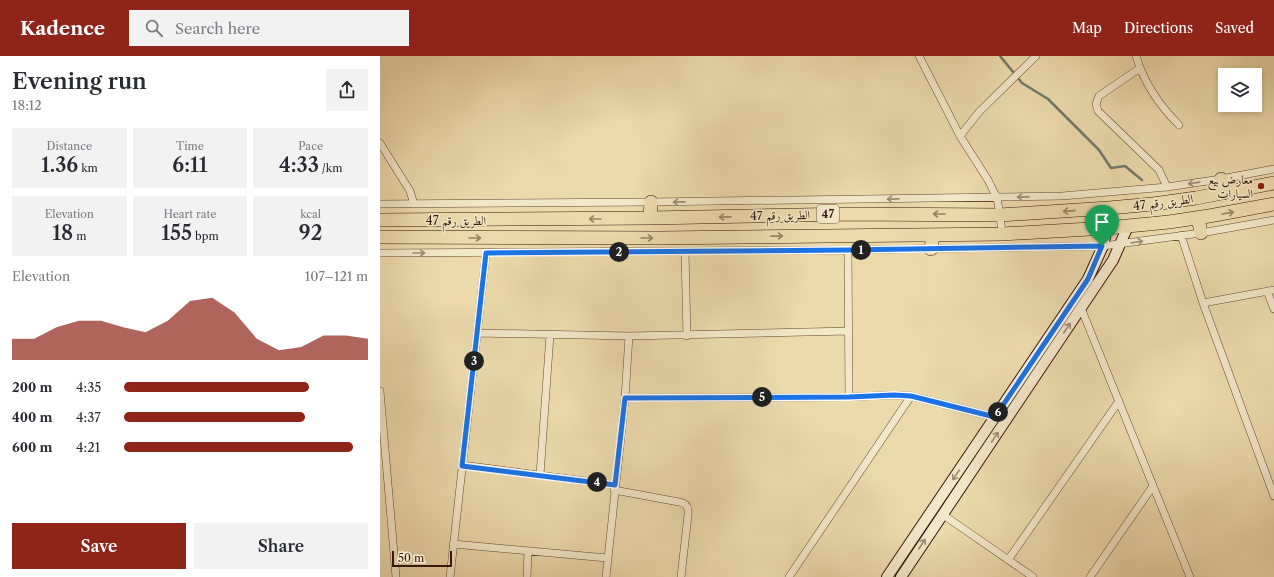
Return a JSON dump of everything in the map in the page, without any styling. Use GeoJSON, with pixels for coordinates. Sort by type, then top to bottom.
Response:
{"type":"FeatureCollection","features":[{"type":"Feature","properties":{"kind":"highway"},"geometry":{"type":"LineString","coordinates":[[1221,179],[1224,193]]}},
{"type":"Feature","properties":{"kind":"highway","name":"الطريق رقم 47"},"geometry":{"type":"LineString","coordinates":[[380,220],[650,218],[850,214],[1000,215],[1153,204],[1224,193],[1274,183]]}},
{"type":"Feature","properties":{"kind":"highway"},"geometry":{"type":"LineString","coordinates":[[650,218],[651,202]]}},
{"type":"Feature","properties":{"kind":"highway","name":"الطريق رقم 47"},"geometry":{"type":"LineString","coordinates":[[380,237],[660,238],[1002,234],[1128,226],[1198,218],[1274,204]]}},
{"type":"Feature","properties":{"kind":"highway"},"geometry":{"type":"LineString","coordinates":[[1198,218],[1201,233]]}},
{"type":"Feature","properties":{"kind":"highway"},"geometry":{"type":"LineString","coordinates":[[434,220],[435,237]]}},
{"type":"Feature","properties":{"kind":"highway"},"geometry":{"type":"LineString","coordinates":[[931,249],[933,235]]}},
{"type":"Feature","properties":{"kind":"street"},"geometry":{"type":"LineString","coordinates":[[919,56],[960,136],[988,180],[997,198],[1002,234]]}},
{"type":"Feature","properties":{"kind":"street"},"geometry":{"type":"LineString","coordinates":[[960,136],[979,112],[1036,56]]}},
{"type":"Feature","properties":{"kind":"street"},"geometry":{"type":"LineString","coordinates":[[1136,56],[1145,80],[1158,100],[1179,125]]}},
{"type":"Feature","properties":{"kind":"street"},"geometry":{"type":"LineString","coordinates":[[1140,68],[1099,96],[1096,104],[1098,111],[1159,170],[1166,187]]}},
{"type":"Feature","properties":{"kind":"street"},"geometry":{"type":"LineString","coordinates":[[380,143],[410,191],[414,204]]}},
{"type":"Feature","properties":{"kind":"street"},"geometry":{"type":"LineString","coordinates":[[380,204],[997,198],[1062,196],[1166,187],[1221,179],[1274,168]]}},
{"type":"Feature","properties":{"kind":"street"},"geometry":{"type":"LineString","coordinates":[[380,252],[486,253],[848,250],[1102,246],[1201,233],[1274,220]]}},
{"type":"Feature","properties":{"kind":"street"},"geometry":{"type":"LineString","coordinates":[[1107,228],[1102,246],[1088,279],[889,574],[901,577],[1113,260],[1128,226]]}},
{"type":"Feature","properties":{"kind":"street"},"geometry":{"type":"LineString","coordinates":[[1181,236],[1203,303],[1274,496]]}},
{"type":"Feature","properties":{"kind":"street"},"geometry":{"type":"LineString","coordinates":[[848,250],[849,397]]}},
{"type":"Feature","properties":{"kind":"street"},"geometry":{"type":"LineString","coordinates":[[685,251],[687,336]]}},
{"type":"Feature","properties":{"kind":"street"},"geometry":{"type":"LineString","coordinates":[[450,577],[486,253]]}},
{"type":"Feature","properties":{"kind":"street"},"geometry":{"type":"LineString","coordinates":[[1203,303],[1271,290],[1274,309]]}},
{"type":"Feature","properties":{"kind":"street"},"geometry":{"type":"LineString","coordinates":[[1081,308],[1153,486],[1186,575]]}},
{"type":"Feature","properties":{"kind":"street"},"geometry":{"type":"LineString","coordinates":[[477,333],[687,336],[849,331]]}},
{"type":"Feature","properties":{"kind":"street"},"geometry":{"type":"LineString","coordinates":[[540,475],[550,335]]}},
{"type":"Feature","properties":{"kind":"street"},"geometry":{"type":"LineString","coordinates":[[606,577],[625,398],[629,336]]}},
{"type":"Feature","properties":{"kind":"street"},"geometry":{"type":"LineString","coordinates":[[380,391],[396,577]]}},
{"type":"Feature","properties":{"kind":"street"},"geometry":{"type":"LineString","coordinates":[[625,398],[849,397],[881,395],[911,396],[995,417]]}},
{"type":"Feature","properties":{"kind":"street"},"geometry":{"type":"LineString","coordinates":[[789,577],[911,396]]}},
{"type":"Feature","properties":{"kind":"street"},"geometry":{"type":"LineString","coordinates":[[1008,560],[1119,401]]}},
{"type":"Feature","properties":{"kind":"street"},"geometry":{"type":"LineString","coordinates":[[462,466],[540,475],[615,487],[683,503],[689,510],[681,577]]}},
{"type":"Feature","properties":{"kind":"street"},"geometry":{"type":"LineString","coordinates":[[1090,577],[1153,486]]}},
{"type":"Feature","properties":{"kind":"street"},"geometry":{"type":"LineString","coordinates":[[942,514],[1033,577]]}},
{"type":"Feature","properties":{"kind":"street"},"geometry":{"type":"LineString","coordinates":[[453,544],[607,558]]}},
{"type":"Feature","properties":{"kind":"street"},"geometry":{"type":"LineString","coordinates":[[527,577],[528,551]]}},
{"type":"Feature","properties":{"kind":"waterway"},"geometry":{"type":"LineString","coordinates":[[1000,56],[1022,83],[1048,99],[1099,150],[1111,168],[1125,166],[1142,180]]}},
{"type":"Feature","properties":{"kind":"place","name":"معارض بيع السيارات"},"geometry":{"type":"Point","coordinates":[1261,186]}},
{"type":"Feature","properties":{"kind":"route"},"geometry":{"type":"LineString","coordinates":[[1102,246],[1088,279],[995,417],[911,396],[894,395],[849,397],[625,398],[615,485],[462,466],[486,253],[1102,246]]}}]}
